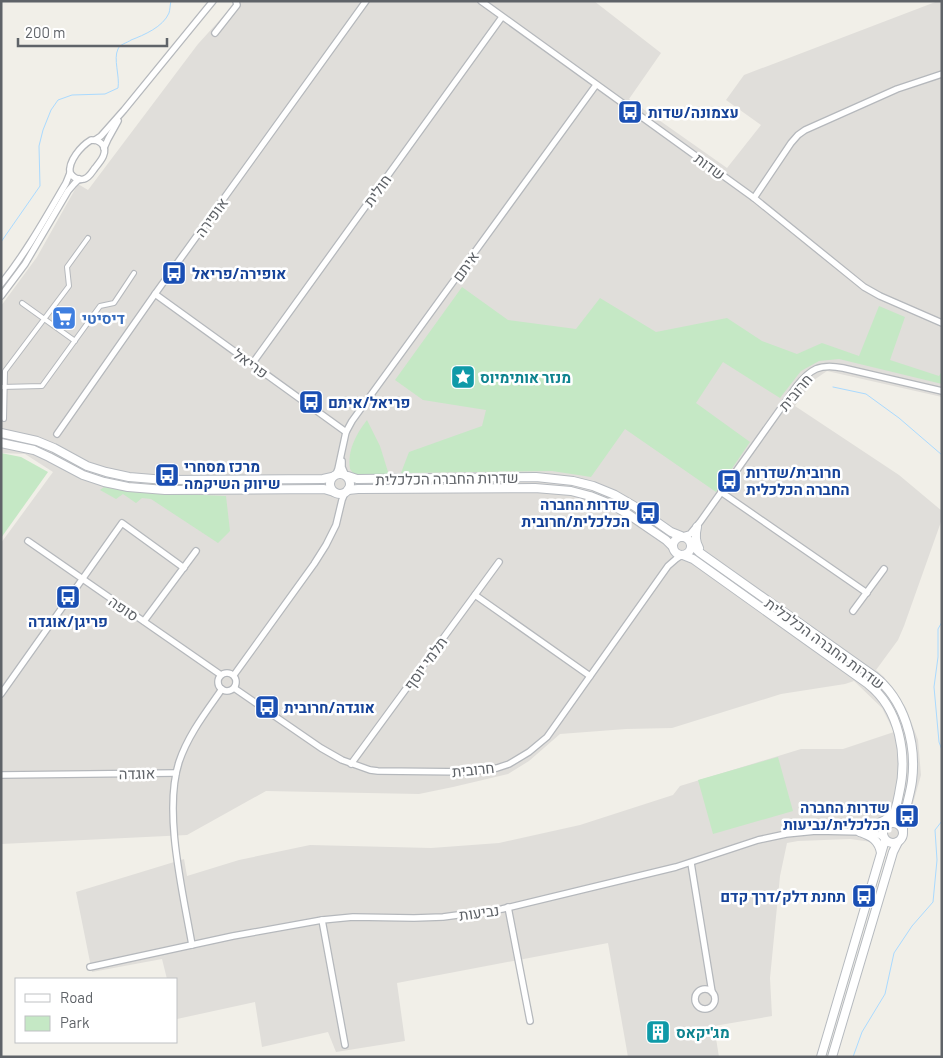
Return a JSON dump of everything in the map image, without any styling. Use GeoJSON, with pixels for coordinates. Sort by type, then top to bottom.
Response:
{"type":"FeatureCollection","features":[{"type":"Feature","properties":{"kind":"main road"},"geometry":{"type":"LineString","coordinates":[[1,433],[37,441],[87,466],[129,477],[175,480],[323,479],[342,473],[347,475],[351,482],[341,492],[330,486],[334,476]]}},
{"type":"Feature","properties":{"kind":"main road","name":"שדרות החברה הכלכלית"},"geometry":{"type":"LineString","coordinates":[[1,443],[34,450],[88,477],[116,486],[165,490],[324,489],[341,492],[354,489],[535,488],[571,491],[590,496],[619,509],[666,540],[673,548]]}},
{"type":"Feature","properties":{"kind":"main road","name":"שדרות החברה הכלכלית"},"geometry":{"type":"LineString","coordinates":[[347,475],[357,479],[536,478],[573,481],[593,486],[615,495],[672,532],[682,536]]}},
{"type":"Feature","properties":{"kind":"main road"},"geometry":{"type":"LineString","coordinates":[[698,525],[696,543],[705,556]]}},
{"type":"Feature","properties":{"kind":"main road"},"geometry":{"type":"LineString","coordinates":[[682,536],[688,538],[691,543],[689,552],[682,555],[676,553],[673,548],[674,541],[682,536]]}},
{"type":"Feature","properties":{"kind":"main road","name":"שדרות החברה הכלכלית"},"geometry":{"type":"LineString","coordinates":[[691,543],[705,556],[874,676],[896,700],[904,719],[913,755],[912,783],[903,830]]}},
{"type":"Feature","properties":{"kind":"main road","name":"שדרות החברה הכלכלית"},"geometry":{"type":"LineString","coordinates":[[682,555],[700,565],[878,693],[887,705],[893,718],[902,750],[903,773],[896,808],[893,818],[887,824]]}},
{"type":"Feature","properties":{"kind":"main road"},"geometry":{"type":"LineString","coordinates":[[861,832],[885,820],[896,808]]}},
{"type":"Feature","properties":{"kind":"main road"},"geometry":{"type":"LineString","coordinates":[[821,1057],[881,859],[884,839],[882,831],[887,824],[896,823],[903,830],[902,837],[892,852],[832,1057]]}},
{"type":"Feature","properties":{"kind":"main road"},"geometry":{"type":"LineString","coordinates":[[861,832],[871,836],[878,842],[881,859]]}},
{"type":"Feature","properties":{"kind":"main road"},"geometry":{"type":"LineString","coordinates":[[884,839],[891,843],[898,842]]}},
{"type":"Feature","properties":{"kind":"street"},"geometry":{"type":"LineString","coordinates":[[1,284],[27,248],[66,183],[70,173],[70,164],[82,147],[91,140],[101,136],[213,1]]}},
{"type":"Feature","properties":{"kind":"street"},"geometry":{"type":"LineString","coordinates":[[215,33],[237,5],[236,1]]}},
{"type":"Feature","properties":{"kind":"street","name":"אופירה"},"geometry":{"type":"LineString","coordinates":[[57,434],[366,1]]}},
{"type":"Feature","properties":{"kind":"street","name":"שדות"},"geometry":{"type":"LineString","coordinates":[[481,1],[754,198],[864,287],[942,323]]}},
{"type":"Feature","properties":{"kind":"street","name":"חולית"},"geometry":{"type":"LineString","coordinates":[[252,364],[502,17]]}},
{"type":"Feature","properties":{"kind":"street"},"geometry":{"type":"LineString","coordinates":[[754,198],[798,135],[897,89],[942,74]]}},
{"type":"Feature","properties":{"kind":"street","name":"איתם"},"geometry":{"type":"LineString","coordinates":[[334,476],[346,432],[352,421],[596,85]]}},
{"type":"Feature","properties":{"kind":"street"},"geometry":{"type":"LineString","coordinates":[[70,173],[74,178],[79,179],[89,176],[101,160],[108,139],[124,110]]}},
{"type":"Feature","properties":{"kind":"street"},"geometry":{"type":"LineString","coordinates":[[95,140],[102,144],[104,149]]}},
{"type":"Feature","properties":{"kind":"street"},"geometry":{"type":"LineString","coordinates":[[1,296],[25,264],[68,191],[79,179]]}},
{"type":"Feature","properties":{"kind":"street"},"geometry":{"type":"LineString","coordinates":[[4,419],[3,387],[5,372],[69,286],[66,268],[88,238]]}},
{"type":"Feature","properties":{"kind":"street"},"geometry":{"type":"LineString","coordinates":[[3,387],[42,386],[100,306],[114,303],[134,273]]}},
{"type":"Feature","properties":{"kind":"street","name":"פריאל"},"geometry":{"type":"LineString","coordinates":[[156,294],[346,432]]}},
{"type":"Feature","properties":{"kind":"street"},"geometry":{"type":"LineString","coordinates":[[22,303],[75,341]]}},
{"type":"Feature","properties":{"kind":"street","name":"חרובית"},"geometry":{"type":"LineString","coordinates":[[682,536],[690,534],[698,525],[796,387],[809,372],[824,366],[838,367],[942,391]]}},
{"type":"Feature","properties":{"kind":"street","name":"איתם"},"geometry":{"type":"LineString","coordinates":[[342,451],[342,467],[347,475]]}},
{"type":"Feature","properties":{"kind":"street"},"geometry":{"type":"LineString","coordinates":[[234,675],[314,564],[326,544],[336,525],[341,492]]}},
{"type":"Feature","properties":{"kind":"street"},"geometry":{"type":"LineString","coordinates":[[721,492],[867,593]]}},
{"type":"Feature","properties":{"kind":"street"},"geometry":{"type":"LineString","coordinates":[[1,694],[122,523],[184,568]]}},
{"type":"Feature","properties":{"kind":"street","name":"חרובית"},"geometry":{"type":"LineString","coordinates":[[691,543],[698,525]]}},
{"type":"Feature","properties":{"kind":"street","name":"סופה"},"geometry":{"type":"LineString","coordinates":[[28,541],[221,675]]}},
{"type":"Feature","properties":{"kind":"street","name":"חרובית"},"geometry":{"type":"LineString","coordinates":[[234,688],[320,748],[351,764],[370,770],[378,772],[471,772],[497,768],[509,764],[529,752],[547,737],[668,566],[673,554],[673,548]]}},
{"type":"Feature","properties":{"kind":"street"},"geometry":{"type":"LineString","coordinates":[[144,621],[196,551]]}},
{"type":"Feature","properties":{"kind":"street","name":"חרובית"},"geometry":{"type":"LineString","coordinates":[[668,566],[682,555]]}},
{"type":"Feature","properties":{"kind":"street","name":"תלמי יוסף"},"geometry":{"type":"LineString","coordinates":[[351,764],[499,562]]}},
{"type":"Feature","properties":{"kind":"street"},"geometry":{"type":"LineString","coordinates":[[853,611],[884,569]]}},
{"type":"Feature","properties":{"kind":"street"},"geometry":{"type":"LineString","coordinates":[[475,595],[590,676]]}},
{"type":"Feature","properties":{"kind":"street"},"geometry":{"type":"LineString","coordinates":[[228,673],[234,675],[236,680],[234,688],[228,691],[222,689],[218,683],[221,675],[228,673]]}},
{"type":"Feature","properties":{"kind":"street","name":"אוגדה"},"geometry":{"type":"LineString","coordinates":[[1,775],[176,773],[185,746],[222,689]]}},
{"type":"Feature","properties":{"kind":"street"},"geometry":{"type":"LineString","coordinates":[[176,773],[173,802],[175,836],[192,944]]}},
{"type":"Feature","properties":{"kind":"street","name":"נביעות"},"geometry":{"type":"LineString","coordinates":[[861,832],[887,824]]}},
{"type":"Feature","properties":{"kind":"street","name":"נביעות"},"geometry":{"type":"LineString","coordinates":[[90,967],[251,932],[322,920],[353,917],[443,917],[508,907],[692,863],[743,844],[772,836],[816,831],[861,832],[879,835],[884,839]]}},
{"type":"Feature","properties":{"kind":"street"},"geometry":{"type":"LineString","coordinates":[[692,863],[715,1001],[712,1006],[705,1009],[699,1007],[695,1001],[696,995],[706,982],[709,969]]}},
{"type":"Feature","properties":{"kind":"street"},"geometry":{"type":"LineString","coordinates":[[508,907],[530,1021]]}},
{"type":"Feature","properties":{"kind":"street"},"geometry":{"type":"LineString","coordinates":[[322,920],[345,1045]]}},
{"type":"Feature","properties":{"kind":"street"},"geometry":{"type":"LineString","coordinates":[[700,990],[706,988],[712,992]]}},
{"type":"Feature","properties":{"kind":"shaded area"},"geometry":{"type":"Polygon","coordinates":[[[237,1],[594,1],[661,53],[629,99],[727,168],[761,125],[726,100],[744,75],[942,1],[942,397],[827,371],[814,380],[795,406],[899,475],[942,511],[942,519],[904,626],[898,640],[876,670],[884,677],[906,708],[918,740],[921,775],[901,846],[850,839],[787,843],[780,876],[770,978],[772,1016],[714,1026],[719,1057],[628,1057],[608,943],[397,983],[405,1041],[336,1052],[328,1032],[262,1047],[255,1002],[178,1019],[178,978],[167,978],[162,959],[92,972],[76,892],[184,859],[187,876],[239,860],[310,845],[431,848],[499,843],[580,825],[673,795],[680,786],[801,749],[843,749],[894,732],[882,708],[854,681],[781,694],[672,728],[560,734],[529,761],[508,774],[419,794],[266,791],[187,835],[1,844],[1,543],[53,472],[25,454],[1,453],[1,306],[37,257],[78,184],[88,190],[198,44],[237,1]]]}},
{"type":"Feature","properties":{"kind":"green space"},"geometry":{"type":"Polygon","coordinates":[[[462,287],[508,320],[576,329],[600,298],[656,332],[727,318],[762,341],[797,354],[822,343],[859,356],[879,306],[905,317],[890,360],[939,376],[942,371],[942,384],[839,359],[819,361],[801,371],[780,398],[723,362],[696,403],[750,442],[716,492],[625,429],[591,477],[552,471],[401,473],[409,452],[482,426],[486,410],[423,400],[395,380],[462,287]]]}},
{"type":"Feature","properties":{"kind":"green space"},"geometry":{"type":"Polygon","coordinates":[[[367,420],[380,446],[389,475],[356,474],[350,469],[349,462],[353,443],[367,420]]]}},
{"type":"Feature","properties":{"kind":"green space"},"geometry":{"type":"Polygon","coordinates":[[[1,453],[21,457],[48,472],[1,538],[1,453]]]}},
{"type":"Feature","properties":{"kind":"green space"},"geometry":{"type":"Polygon","coordinates":[[[104,487],[133,492],[226,496],[230,531],[218,543],[151,499],[142,498],[136,503],[123,494],[116,499],[100,490],[104,487]]]}},
{"type":"Feature","properties":{"kind":"green space"},"geometry":{"type":"Polygon","coordinates":[[[778,757],[793,811],[713,834],[698,780],[778,757]]]}},
{"type":"Feature","properties":{"kind":"waterway"},"geometry":{"type":"LineString","coordinates":[[1,242],[40,186],[39,146],[51,110],[58,100],[72,95],[105,94],[118,88],[116,58],[119,47],[153,30],[166,18],[171,1]]}},
{"type":"Feature","properties":{"kind":"waterway"},"geometry":{"type":"LineString","coordinates":[[833,387],[866,394],[899,418],[942,455]]}},
{"type":"Feature","properties":{"kind":"waterway"},"geometry":{"type":"LineString","coordinates":[[942,622],[938,629],[938,657],[934,687],[939,742],[942,750]]}},
{"type":"Feature","properties":{"kind":"waterway"},"geometry":{"type":"LineString","coordinates":[[853,1057],[862,1032],[885,994],[894,953],[912,926],[933,902],[937,860],[935,830],[942,821]]}},
{"type":"Feature","properties":{"kind":"place","name":"עצמונה/שדות"},"geometry":{"type":"Point","coordinates":[630,112]}},
{"type":"Feature","properties":{"kind":"place","name":"אופירה/פריאל"},"geometry":{"type":"Point","coordinates":[174,273]}},
{"type":"Feature","properties":{"kind":"place","name":"דיסיטי"},"geometry":{"type":"Point","coordinates":[64,318]}},
{"type":"Feature","properties":{"kind":"place","name":"מנזר אותימיוס"},"geometry":{"type":"Point","coordinates":[463,377]}},
{"type":"Feature","properties":{"kind":"place","name":"פריאל/איתם"},"geometry":{"type":"Point","coordinates":[311,402]}},
{"type":"Feature","properties":{"kind":"place","name":"מרכז מסחרי שיווק השיקמה"},"geometry":{"type":"Point","coordinates":[167,475]}},
{"type":"Feature","properties":{"kind":"place","name":"חרובית/שדרות החברה הכלכלית"},"geometry":{"type":"Point","coordinates":[729,481]}},
{"type":"Feature","properties":{"kind":"place","name":"שדרות החברה הכלכלית/חרובית"},"geometry":{"type":"Point","coordinates":[648,513]}},
{"type":"Feature","properties":{"kind":"place","name":"פריגן/אוגדה"},"geometry":{"type":"Point","coordinates":[68,597]}},
{"type":"Feature","properties":{"kind":"place","name":"אוגדה/חרובית"},"geometry":{"type":"Point","coordinates":[267,707]}},
{"type":"Feature","properties":{"kind":"place","name":"שדרות החברה הכלכלית/נביעות"},"geometry":{"type":"Point","coordinates":[907,816]}},
{"type":"Feature","properties":{"kind":"place","name":"תחנת דלק/דרך קדם"},"geometry":{"type":"Point","coordinates":[864,896]}},
{"type":"Feature","properties":{"kind":"place","name":"מג'יקאס"},"geometry":{"type":"Point","coordinates":[658,1032]}}]}
